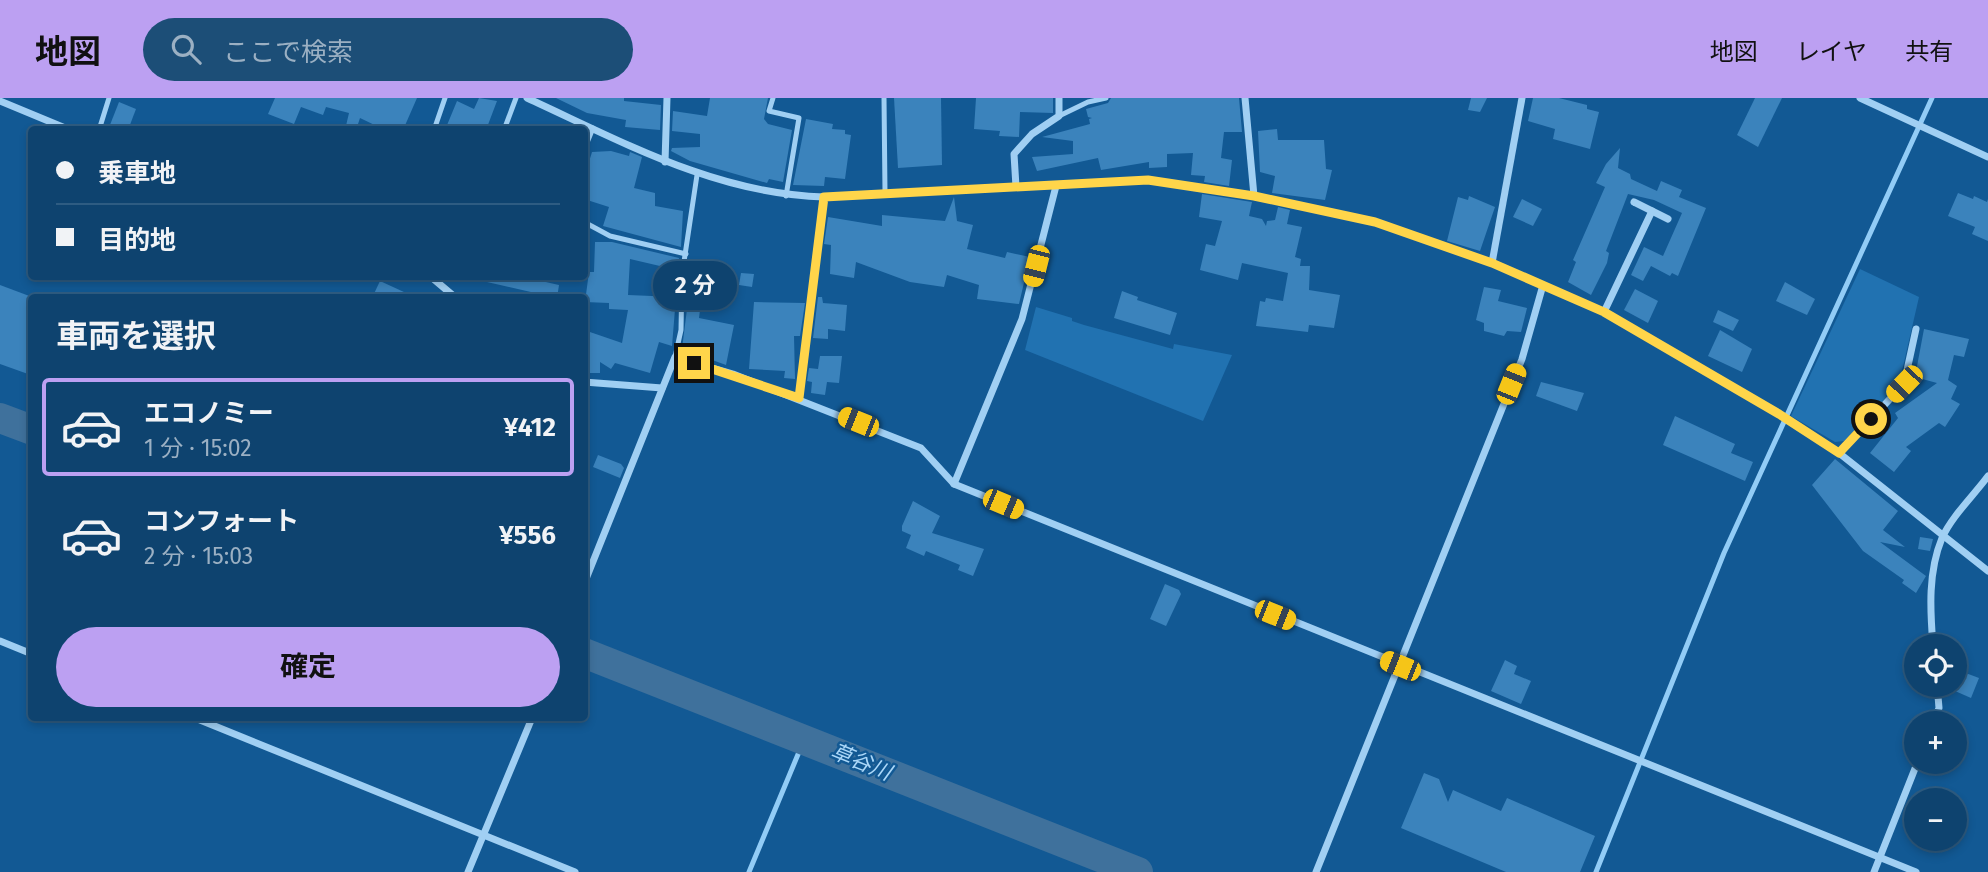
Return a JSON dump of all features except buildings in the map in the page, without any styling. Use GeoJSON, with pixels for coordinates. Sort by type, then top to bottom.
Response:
{"type":"FeatureCollection","features":[{"type":"Feature","properties":{"kind":"street"},"geometry":{"type":"LineString","coordinates":[[527,98],[697,175],[786,196],[824,197],[1148,180],[1254,196],[1375,222],[1492,263],[1604,312],[1779,414],[1839,453],[1988,571]]}},
{"type":"Feature","properties":{"kind":"street"},"geometry":{"type":"LineString","coordinates":[[665,162],[667,98]]}},
{"type":"Feature","properties":{"kind":"street"},"geometry":{"type":"LineString","coordinates":[[1016,187],[1014,154],[1032,134],[1059,116],[1059,98]]}},
{"type":"Feature","properties":{"kind":"street"},"geometry":{"type":"LineString","coordinates":[[1245,98],[1254,196]]}},
{"type":"Feature","properties":{"kind":"street"},"geometry":{"type":"LineString","coordinates":[[1492,263],[1522,98]]}},
{"type":"Feature","properties":{"kind":"street"},"geometry":{"type":"LineString","coordinates":[[1860,98],[1988,157]]}},
{"type":"Feature","properties":{"kind":"street"},"geometry":{"type":"LineString","coordinates":[[0,102],[60,126]]}},
{"type":"Feature","properties":{"kind":"street"},"geometry":{"type":"LineString","coordinates":[[954,484],[1022,318],[1056,186]]}},
{"type":"Feature","properties":{"kind":"street"},"geometry":{"type":"LineString","coordinates":[[799,398],[824,197]]}},
{"type":"Feature","properties":{"kind":"street"},"geometry":{"type":"LineString","coordinates":[[1634,202],[1668,219]]}},
{"type":"Feature","properties":{"kind":"street"},"geometry":{"type":"LineString","coordinates":[[1604,312],[1652,211]]}},
{"type":"Feature","properties":{"kind":"street"},"geometry":{"type":"LineString","coordinates":[[435,280],[451,294]]}},
{"type":"Feature","properties":{"kind":"street"},"geometry":{"type":"LineString","coordinates":[[1316,872],[1522,359],[1543,285]]}},
{"type":"Feature","properties":{"kind":"street"},"geometry":{"type":"LineString","coordinates":[[1839,453],[1904,384],[1916,329]]}},
{"type":"Feature","properties":{"kind":"street"},"geometry":{"type":"LineString","coordinates":[[588,574],[675,358],[799,398],[921,448],[954,484],[1916,872]]}},
{"type":"Feature","properties":{"kind":"street"},"geometry":{"type":"LineString","coordinates":[[588,382],[662,388]]}},
{"type":"Feature","properties":{"kind":"street"},"geometry":{"type":"LineString","coordinates":[[1932,634],[1930,604],[1933,567],[1943,536],[1988,476]]}},
{"type":"Feature","properties":{"kind":"street"},"geometry":{"type":"LineString","coordinates":[[0,642],[28,652]]}},
{"type":"Feature","properties":{"kind":"street"},"geometry":{"type":"LineString","coordinates":[[202,721],[575,872]]}},
{"type":"Feature","properties":{"kind":"street"},"geometry":{"type":"LineString","coordinates":[[468,872],[531,721]]}},
{"type":"Feature","properties":{"kind":"street"},"geometry":{"type":"LineString","coordinates":[[1874,872],[1912,774]]}},
{"type":"Feature","properties":{"kind":"lane"},"geometry":{"type":"LineString","coordinates":[[100,126],[109,98]]}},
{"type":"Feature","properties":{"kind":"lane"},"geometry":{"type":"LineString","coordinates":[[435,126],[445,98]]}},
{"type":"Feature","properties":{"kind":"lane"},"geometry":{"type":"LineString","coordinates":[[506,126],[516,98]]}},
{"type":"Feature","properties":{"kind":"lane"},"geometry":{"type":"LineString","coordinates":[[773,98],[769,111],[799,118],[786,196]]}},
{"type":"Feature","properties":{"kind":"lane"},"geometry":{"type":"LineString","coordinates":[[884,98],[885,192]]}},
{"type":"Feature","properties":{"kind":"lane"},"geometry":{"type":"LineString","coordinates":[[1059,116],[1088,102],[1106,98]]}},
{"type":"Feature","properties":{"kind":"lane"},"geometry":{"type":"LineString","coordinates":[[588,140],[593,128]]}},
{"type":"Feature","properties":{"kind":"lane"},"geometry":{"type":"LineString","coordinates":[[675,358],[681,330],[682,275],[697,175]]}},
{"type":"Feature","properties":{"kind":"lane"},"geometry":{"type":"LineString","coordinates":[[588,224],[610,236],[686,254]]}},
{"type":"Feature","properties":{"kind":"shaded area"},"geometry":{"type":"Polygon","coordinates":[[[1860,269],[1919,297],[1899,384],[1844,441],[1835,442],[1791,416],[1860,269]]]}},
{"type":"Feature","properties":{"kind":"shaded area"},"geometry":{"type":"Polygon","coordinates":[[[1036,307],[1072,318],[1072,321],[1084,325],[1173,349],[1174,344],[1232,355],[1203,421],[1025,350],[1036,307]]]}},
{"type":"Feature","properties":{"kind":"waterway"},"geometry":{"type":"LineString","coordinates":[[1596,872],[1724,553],[1932,98]]}},
{"type":"Feature","properties":{"kind":"waterway","name":"草谷川"},"geometry":{"type":"LineString","coordinates":[[0,418],[28,428]]}},
{"type":"Feature","properties":{"kind":"waterway","name":"草谷川"},"geometry":{"type":"LineString","coordinates":[[588,655],[1138,872]]}},
{"type":"Feature","properties":{"kind":"waterway"},"geometry":{"type":"LineString","coordinates":[[749,872],[804,740]]}},
{"type":"Feature","properties":{"kind":"route"},"geometry":{"type":"LineString","coordinates":[[694,363],[799,398],[808,331],[811,281],[824,197],[1148,180],[1254,196],[1375,222],[1492,263],[1604,312],[1779,414],[1839,453],[1871,419]]}}]}
